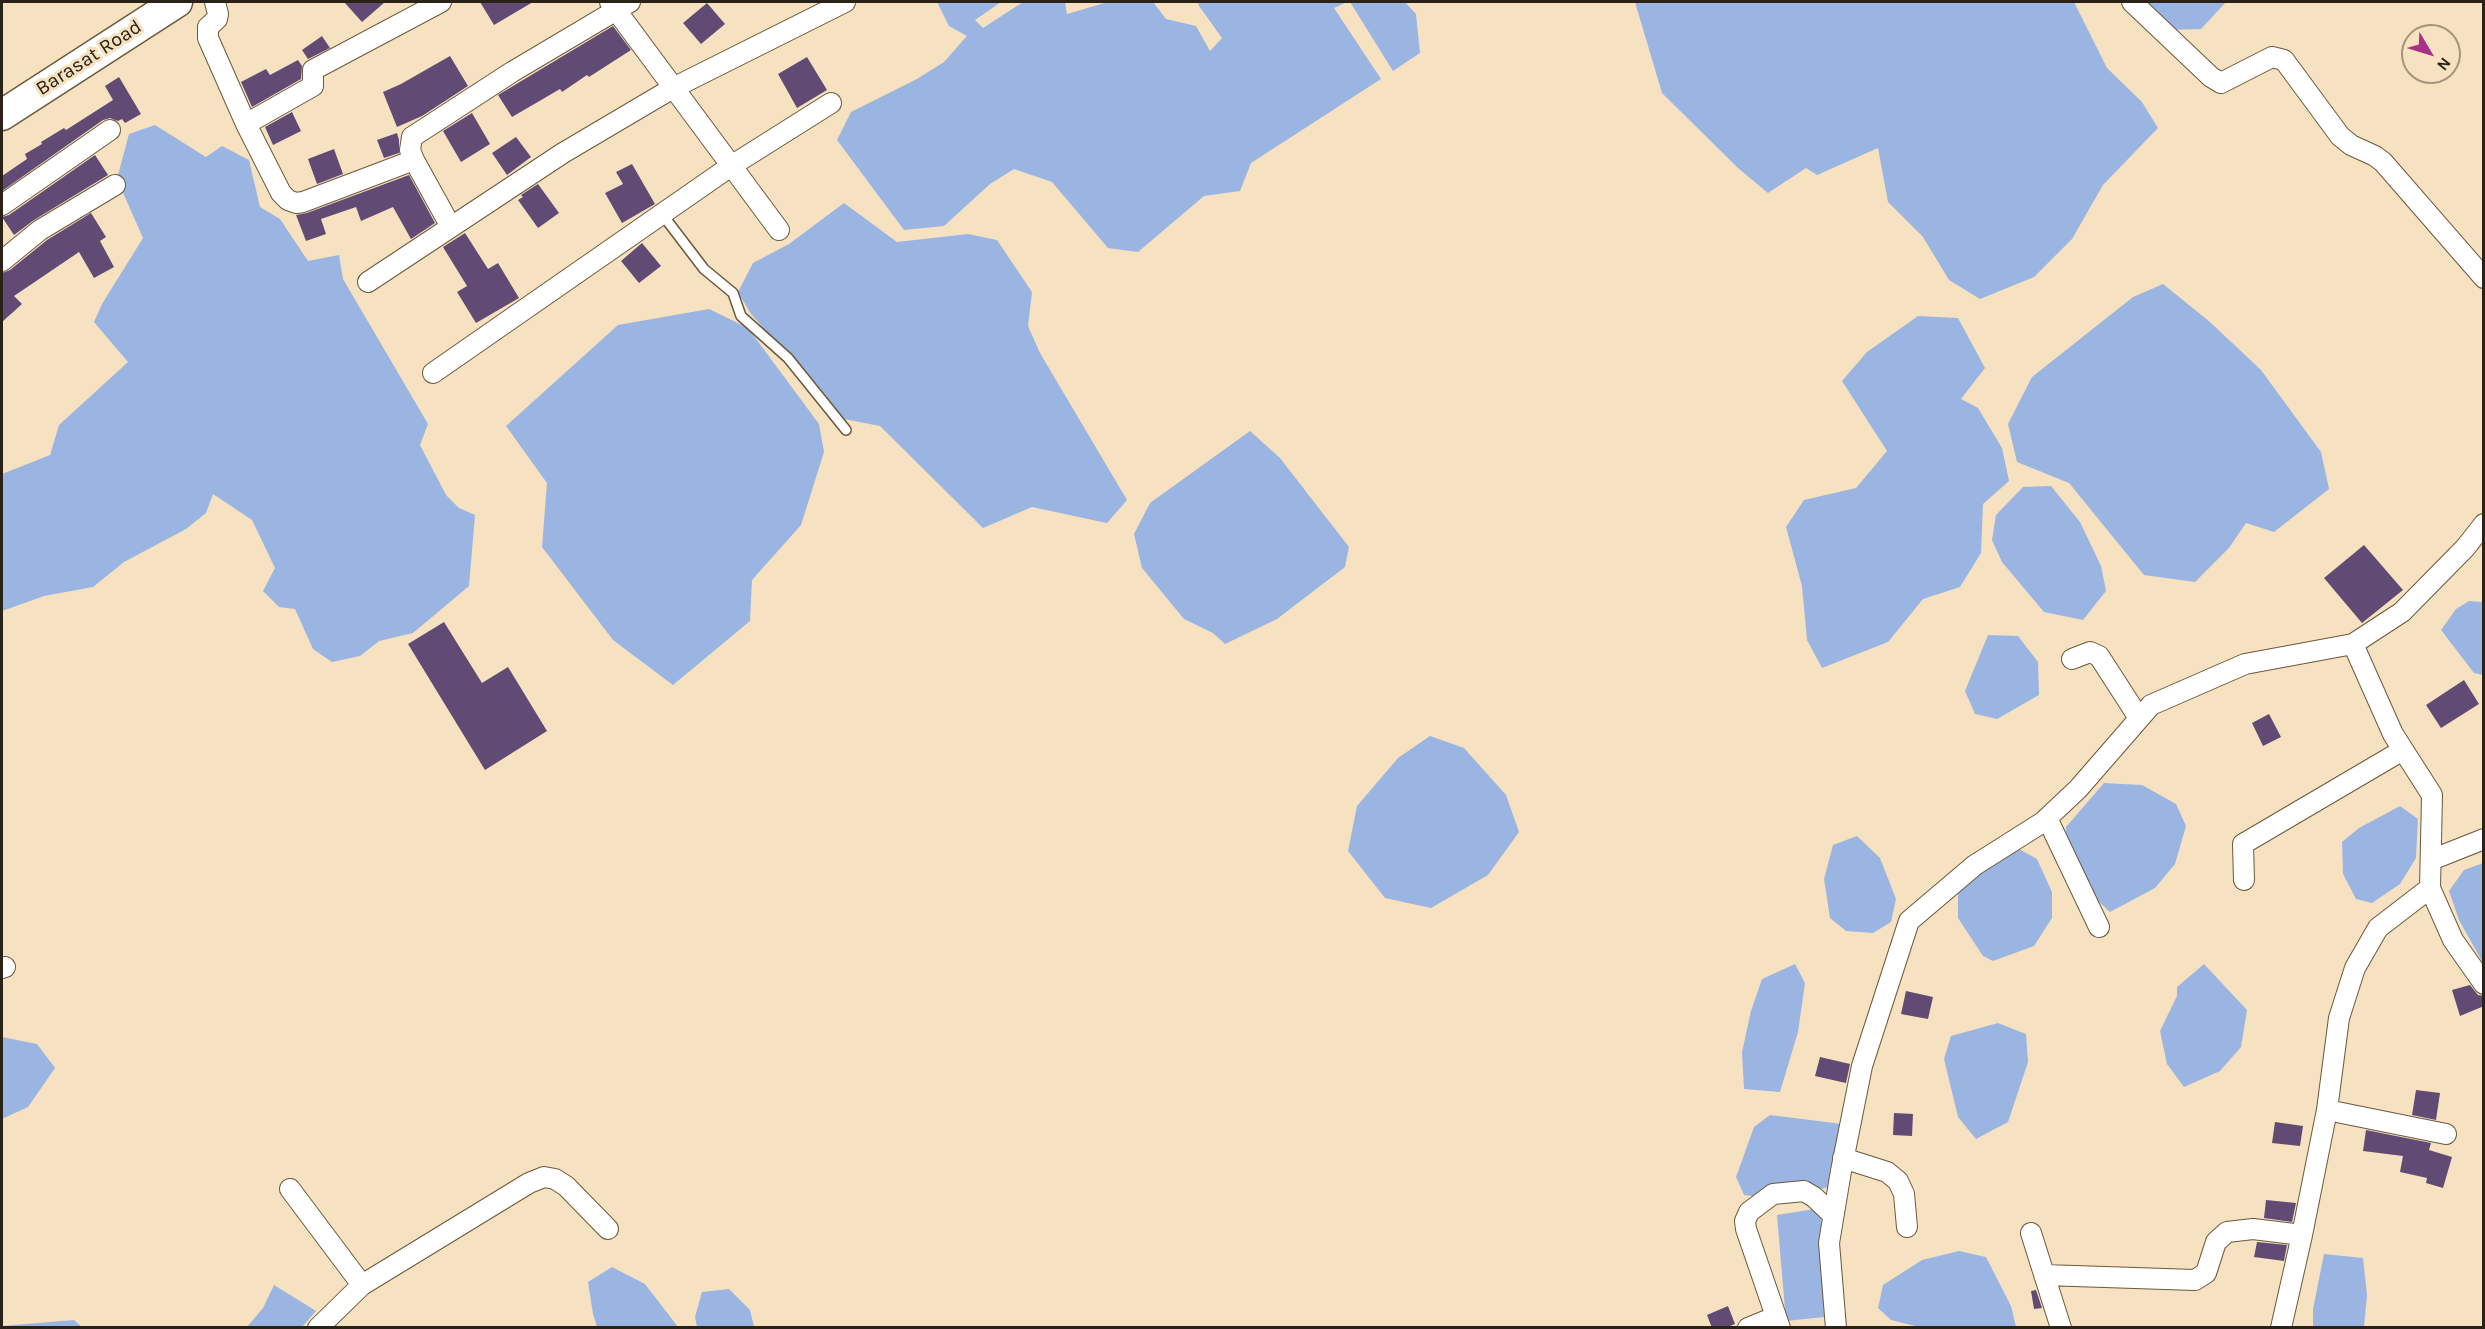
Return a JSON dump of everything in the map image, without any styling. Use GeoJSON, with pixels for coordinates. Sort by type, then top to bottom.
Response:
{"type":"FeatureCollection","features":[{"type":"Feature","properties":{"kind":"main road","name":"Barasat Road"},"geometry":{"type":"LineString","coordinates":[[2,115],[177,2]]}},
{"type":"Feature","properties":{"kind":"street"},"geometry":{"type":"LineString","coordinates":[[215,2],[217,19],[208,27],[208,38],[246,124],[281,193],[296,203],[414,160]]}},
{"type":"Feature","properties":{"kind":"street"},"geometry":{"type":"LineString","coordinates":[[246,124],[313,86],[313,70],[441,2]]}},
{"type":"Feature","properties":{"kind":"street"},"geometry":{"type":"LineString","coordinates":[[369,282],[562,153],[673,88],[845,2]]}},
{"type":"Feature","properties":{"kind":"street"},"geometry":{"type":"LineString","coordinates":[[2132,2],[2216,81],[2221,83],[2272,57],[2284,60],[2340,136],[2351,145],[2383,162],[2484,278]]}},
{"type":"Feature","properties":{"kind":"street"},"geometry":{"type":"LineString","coordinates":[[452,227],[414,160],[410,144],[412,137],[619,4],[673,88],[778,230]]}},
{"type":"Feature","properties":{"kind":"street"},"geometry":{"type":"LineString","coordinates":[[433,373],[731,166],[831,103]]}},
{"type":"Feature","properties":{"kind":"street"},"geometry":{"type":"LineString","coordinates":[[2,205],[110,129]]}},
{"type":"Feature","properties":{"kind":"street"},"geometry":{"type":"LineString","coordinates":[[4,253],[115,185]]}},
{"type":"Feature","properties":{"kind":"street"},"geometry":{"type":"LineString","coordinates":[[1836,1328],[1829,1242],[1833,1215],[1862,1066],[1909,921],[1975,865],[2047,818],[2078,789],[2151,705],[2245,664],[2353,644],[2403,612],[2465,549],[2484,524]]}},
{"type":"Feature","properties":{"kind":"street"},"geometry":{"type":"LineString","coordinates":[[2353,644],[2393,734],[2432,795],[2430,888],[2453,940],[2484,984]]}},
{"type":"Feature","properties":{"kind":"street"},"geometry":{"type":"LineString","coordinates":[[2072,659],[2090,652],[2099,656],[2139,718]]}},
{"type":"Feature","properties":{"kind":"street"},"geometry":{"type":"LineString","coordinates":[[2244,880],[2243,844],[2403,750]]}},
{"type":"Feature","properties":{"kind":"street"},"geometry":{"type":"LineString","coordinates":[[2047,818],[2099,927]]}},
{"type":"Feature","properties":{"kind":"street"},"geometry":{"type":"LineString","coordinates":[[2431,860],[2484,839]]}},
{"type":"Feature","properties":{"kind":"street"},"geometry":{"type":"LineString","coordinates":[[2281,1328],[2327,1110],[2339,1018],[2355,968],[2378,928],[2430,888]]}},
{"type":"Feature","properties":{"kind":"street"},"geometry":{"type":"LineString","coordinates":[[2327,1110],[2446,1134]]}},
{"type":"Feature","properties":{"kind":"street"},"geometry":{"type":"LineString","coordinates":[[1844,1158],[1887,1172],[1898,1181],[1904,1194],[1907,1227]]}},
{"type":"Feature","properties":{"kind":"street"},"geometry":{"type":"LineString","coordinates":[[318,1328],[362,1285],[529,1183],[544,1177],[555,1179],[566,1186],[608,1229]]}},
{"type":"Feature","properties":{"kind":"street"},"geometry":{"type":"LineString","coordinates":[[290,1190],[362,1285]]}},
{"type":"Feature","properties":{"kind":"street"},"geometry":{"type":"LineString","coordinates":[[1748,1328],[1778,1322],[1746,1229],[1745,1221],[1749,1212],[1773,1194],[1804,1191],[1833,1215]]}},
{"type":"Feature","properties":{"kind":"street"},"geometry":{"type":"LineString","coordinates":[[2044,1275],[2195,1280],[2206,1273],[2216,1242],[2227,1232],[2253,1229],[2302,1235]]}},
{"type":"Feature","properties":{"kind":"street"},"geometry":{"type":"LineString","coordinates":[[2031,1233],[2061,1328]]}},
{"type":"Feature","properties":{"kind":"lane"},"geometry":{"type":"LineString","coordinates":[[662,214],[704,269],[733,293],[741,316],[788,358],[846,430]]}},
{"type":"Feature","properties":{"kind":"water"},"geometry":{"type":"Polygon","coordinates":[[[937,2],[1001,2],[975,20],[983,28],[1023,2],[1065,2],[1067,14],[1108,2],[1153,2],[1166,19],[1196,26],[1210,51],[1222,38],[1198,2],[1347,2],[1334,8],[1381,79],[1251,163],[1240,191],[1204,196],[1138,252],[1108,248],[1052,182],[1014,169],[990,184],[944,226],[904,230],[837,140],[851,112],[917,79],[944,62],[967,36],[949,26],[937,2]]]}},
{"type":"Feature","properties":{"kind":"water"},"geometry":{"type":"Polygon","coordinates":[[[1350,2],[1405,2],[1416,14],[1420,53],[1393,71],[1350,2]]]}},
{"type":"Feature","properties":{"kind":"water"},"geometry":{"type":"Polygon","coordinates":[[[1635,2],[2074,2],[2107,68],[2142,102],[2158,128],[2103,185],[2072,239],[2034,277],[1980,299],[1949,280],[1923,237],[1888,202],[1878,148],[1817,175],[1806,168],[1768,193],[1738,168],[1662,93],[1635,2]]]}},
{"type":"Feature","properties":{"kind":"water"},"geometry":{"type":"Polygon","coordinates":[[[2136,2],[2226,2],[2201,29],[2167,30],[2136,2]]]}},
{"type":"Feature","properties":{"kind":"water"},"geometry":{"type":"Polygon","coordinates":[[[155,125],[206,157],[222,146],[249,160],[260,207],[280,219],[308,261],[339,255],[343,279],[428,424],[420,445],[446,495],[459,508],[475,515],[469,586],[413,633],[379,641],[360,656],[332,662],[313,649],[295,609],[279,607],[263,591],[275,568],[252,520],[213,494],[206,513],[186,529],[124,562],[93,587],[44,596],[2,611],[2,474],[50,455],[59,425],[128,362],[94,322],[102,304],[143,238],[117,179],[129,134],[155,125]]]}},
{"type":"Feature","properties":{"kind":"water"},"geometry":{"type":"Polygon","coordinates":[[[844,203],[897,242],[968,234],[997,240],[1032,292],[1028,326],[1040,353],[1127,500],[1107,523],[1032,507],[983,528],[880,426],[844,419],[751,314],[738,292],[753,263],[789,244],[844,203]]]}},
{"type":"Feature","properties":{"kind":"water"},"geometry":{"type":"Polygon","coordinates":[[[2163,284],[2210,322],[2261,370],[2321,452],[2329,489],[2274,532],[2246,523],[2229,548],[2195,582],[2144,575],[2069,483],[2017,462],[2008,424],[2032,377],[2133,297],[2163,284]]]}},
{"type":"Feature","properties":{"kind":"water"},"geometry":{"type":"Polygon","coordinates":[[[709,309],[748,328],[819,424],[824,452],[801,525],[752,580],[750,621],[673,685],[613,640],[542,547],[547,483],[506,426],[618,325],[709,309]]]}},
{"type":"Feature","properties":{"kind":"water"},"geometry":{"type":"Polygon","coordinates":[[[1918,316],[1958,318],[1985,368],[1961,399],[1978,408],[2002,448],[2009,481],[1983,504],[1981,553],[1960,587],[1923,599],[1888,642],[1822,668],[1807,640],[1802,586],[1786,527],[1804,500],[1856,488],[1887,451],[1842,381],[1867,352],[1918,316]]]}},
{"type":"Feature","properties":{"kind":"water"},"geometry":{"type":"Polygon","coordinates":[[[1250,431],[1280,458],[1349,547],[1345,567],[1277,619],[1225,644],[1213,633],[1184,619],[1142,568],[1134,534],[1150,503],[1250,431]]]}},
{"type":"Feature","properties":{"kind":"water"},"geometry":{"type":"Polygon","coordinates":[[[2051,486],[2080,522],[2101,566],[2106,591],[2083,620],[2044,612],[2002,562],[1992,540],[1996,515],[2023,487],[2051,486]]]}},
{"type":"Feature","properties":{"kind":"water"},"geometry":{"type":"Polygon","coordinates":[[[2469,601],[2483,602],[2483,675],[2474,673],[2441,630],[2456,609],[2469,601]]]}},
{"type":"Feature","properties":{"kind":"water"},"geometry":{"type":"Polygon","coordinates":[[[1988,635],[2018,636],[2038,662],[2039,695],[1997,719],[1975,714],[1965,691],[1988,635]]]}},
{"type":"Feature","properties":{"kind":"water"},"geometry":{"type":"Polygon","coordinates":[[[1430,736],[1464,748],[1506,795],[1519,832],[1488,875],[1431,908],[1385,898],[1348,851],[1357,806],[1398,758],[1430,736]]]}},
{"type":"Feature","properties":{"kind":"water"},"geometry":{"type":"Polygon","coordinates":[[[2104,783],[2142,785],[2176,804],[2186,826],[2175,864],[2155,888],[2110,912],[2091,894],[2065,844],[2066,827],[2104,783]]]}},
{"type":"Feature","properties":{"kind":"water"},"geometry":{"type":"Polygon","coordinates":[[[2400,806],[2418,819],[2416,858],[2400,884],[2372,903],[2356,899],[2343,874],[2342,842],[2359,828],[2400,806]]]}},
{"type":"Feature","properties":{"kind":"water"},"geometry":{"type":"Polygon","coordinates":[[[1857,836],[1880,858],[1896,899],[1891,922],[1873,933],[1846,931],[1830,918],[1824,879],[1833,845],[1857,836]]]}},
{"type":"Feature","properties":{"kind":"water"},"geometry":{"type":"Polygon","coordinates":[[[2019,849],[2037,859],[2052,892],[2052,918],[2034,946],[1993,961],[1983,956],[1958,918],[1958,892],[2000,859],[2019,849]]]}},
{"type":"Feature","properties":{"kind":"water"},"geometry":{"type":"Polygon","coordinates":[[[2484,863],[2483,963],[2459,920],[2449,891],[2464,870],[2484,863]]]}},
{"type":"Feature","properties":{"kind":"water"},"geometry":{"type":"Polygon","coordinates":[[[1795,964],[1805,983],[1798,1032],[1780,1092],[1744,1089],[1742,1052],[1751,1011],[1762,979],[1795,964]]]}},
{"type":"Feature","properties":{"kind":"water"},"geometry":{"type":"Polygon","coordinates":[[[2204,964],[2247,1010],[2241,1047],[2220,1071],[2184,1087],[2167,1064],[2160,1031],[2177,996],[2177,987],[2204,964]]]}},
{"type":"Feature","properties":{"kind":"water"},"geometry":{"type":"Polygon","coordinates":[[[1998,1023],[2026,1034],[2028,1062],[2008,1122],[1976,1139],[1958,1117],[1944,1059],[1951,1036],[1998,1023]]]}},
{"type":"Feature","properties":{"kind":"water"},"geometry":{"type":"Polygon","coordinates":[[[2,1037],[37,1044],[55,1068],[28,1107],[2,1119],[2,1037]]]}},
{"type":"Feature","properties":{"kind":"water"},"geometry":{"type":"Polygon","coordinates":[[[1770,1115],[1842,1124],[1829,1187],[1776,1199],[1744,1195],[1736,1177],[1754,1127],[1770,1115]]]}},
{"type":"Feature","properties":{"kind":"water"},"geometry":{"type":"Polygon","coordinates":[[[1821,1208],[1824,1317],[1786,1321],[1777,1215],[1821,1208]]]}},
{"type":"Feature","properties":{"kind":"water"},"geometry":{"type":"Polygon","coordinates":[[[1959,1251],[1986,1257],[2011,1306],[2016,1327],[1919,1327],[1891,1320],[1878,1308],[1883,1285],[1922,1260],[1959,1251]]]}},
{"type":"Feature","properties":{"kind":"water"},"geometry":{"type":"Polygon","coordinates":[[[2324,1254],[2363,1258],[2367,1295],[2364,1327],[2313,1327],[2313,1309],[2324,1254]]]}},
{"type":"Feature","properties":{"kind":"water"},"geometry":{"type":"Polygon","coordinates":[[[612,1267],[645,1284],[678,1327],[597,1327],[588,1282],[612,1267]]]}},
{"type":"Feature","properties":{"kind":"water"},"geometry":{"type":"Polygon","coordinates":[[[274,1285],[316,1311],[302,1327],[247,1327],[263,1308],[274,1285]]]}},
{"type":"Feature","properties":{"kind":"water"},"geometry":{"type":"Polygon","coordinates":[[[729,1289],[750,1310],[754,1327],[697,1327],[695,1317],[702,1292],[729,1289]]]}},
{"type":"Feature","properties":{"kind":"water"},"geometry":{"type":"Polygon","coordinates":[[[74,1320],[82,1327],[2,1327],[2,1326],[74,1320]]]}},
{"type":"Feature","properties":{"kind":"building"},"geometry":{"type":"Polygon","coordinates":[[[344,2],[385,2],[362,22],[344,2]]]}},
{"type":"Feature","properties":{"kind":"building"},"geometry":{"type":"Polygon","coordinates":[[[480,2],[533,2],[494,25],[480,2]]]}},
{"type":"Feature","properties":{"kind":"building"},"geometry":{"type":"Polygon","coordinates":[[[707,3],[725,24],[701,44],[683,23],[707,3]]]}},
{"type":"Feature","properties":{"kind":"building"},"geometry":{"type":"Polygon","coordinates":[[[613,26],[631,50],[589,77],[587,75],[562,92],[560,89],[512,117],[498,95],[613,26]]]}},
{"type":"Feature","properties":{"kind":"building"},"geometry":{"type":"Polygon","coordinates":[[[322,36],[330,48],[308,59],[302,50],[322,36]]]}},
{"type":"Feature","properties":{"kind":"building"},"geometry":{"type":"Polygon","coordinates":[[[450,56],[468,86],[422,116],[397,127],[383,92],[450,56]]]}},
{"type":"Feature","properties":{"kind":"building"},"geometry":{"type":"Polygon","coordinates":[[[807,57],[827,90],[797,108],[778,74],[807,57]]]}},
{"type":"Feature","properties":{"kind":"building"},"geometry":{"type":"Polygon","coordinates":[[[298,60],[302,66],[301,79],[252,107],[241,82],[266,69],[270,75],[298,60]]]}},
{"type":"Feature","properties":{"kind":"building"},"geometry":{"type":"Polygon","coordinates":[[[119,77],[141,114],[125,123],[122,119],[103,120],[2,191],[2,176],[27,159],[25,154],[42,144],[41,142],[64,128],[66,130],[113,100],[105,86],[119,77]]]}},
{"type":"Feature","properties":{"kind":"building"},"geometry":{"type":"Polygon","coordinates":[[[292,112],[301,131],[273,145],[265,127],[292,112]]]}},
{"type":"Feature","properties":{"kind":"building"},"geometry":{"type":"Polygon","coordinates":[[[472,113],[490,144],[461,162],[443,131],[472,113]]]}},
{"type":"Feature","properties":{"kind":"building"},"geometry":{"type":"Polygon","coordinates":[[[397,133],[399,153],[384,158],[377,140],[397,133]]]}},
{"type":"Feature","properties":{"kind":"building"},"geometry":{"type":"Polygon","coordinates":[[[516,137],[531,157],[507,175],[492,153],[516,137]]]}},
{"type":"Feature","properties":{"kind":"building"},"geometry":{"type":"Polygon","coordinates":[[[334,149],[343,174],[317,184],[308,159],[334,149]]]}},
{"type":"Feature","properties":{"kind":"building"},"geometry":{"type":"Polygon","coordinates":[[[95,155],[108,175],[34,220],[14,235],[2,217],[9,215],[95,155]]]}},
{"type":"Feature","properties":{"kind":"building"},"geometry":{"type":"Polygon","coordinates":[[[632,164],[655,204],[622,223],[605,193],[623,184],[616,172],[632,164]]]}},
{"type":"Feature","properties":{"kind":"building"},"geometry":{"type":"Polygon","coordinates":[[[409,175],[435,223],[411,239],[393,207],[361,221],[356,207],[321,219],[326,234],[306,241],[296,215],[409,175]]]}},
{"type":"Feature","properties":{"kind":"building"},"geometry":{"type":"Polygon","coordinates":[[[538,184],[559,213],[538,228],[518,200],[523,197],[521,195],[538,184]]]}},
{"type":"Feature","properties":{"kind":"building"},"geometry":{"type":"Polygon","coordinates":[[[91,213],[106,237],[100,241],[114,267],[94,278],[79,252],[14,296],[22,304],[2,322],[2,273],[10,270],[47,240],[91,213]]]}},
{"type":"Feature","properties":{"kind":"building"},"geometry":{"type":"Polygon","coordinates":[[[465,233],[488,269],[498,263],[519,298],[476,323],[457,292],[467,286],[443,247],[465,233]]]}},
{"type":"Feature","properties":{"kind":"building"},"geometry":{"type":"Polygon","coordinates":[[[642,243],[661,266],[639,283],[621,261],[642,243]]]}},
{"type":"Feature","properties":{"kind":"building"},"geometry":{"type":"Polygon","coordinates":[[[2364,545],[2403,590],[2362,623],[2324,578],[2364,545]]]}},
{"type":"Feature","properties":{"kind":"building"},"geometry":{"type":"Polygon","coordinates":[[[444,622],[482,683],[508,667],[547,731],[485,770],[408,644],[444,622]]]}},
{"type":"Feature","properties":{"kind":"building"},"geometry":{"type":"Polygon","coordinates":[[[2464,680],[2479,704],[2441,728],[2426,705],[2464,680]]]}},
{"type":"Feature","properties":{"kind":"building"},"geometry":{"type":"Polygon","coordinates":[[[2269,714],[2281,737],[2263,746],[2252,723],[2269,714]]]}},
{"type":"Feature","properties":{"kind":"building"},"geometry":{"type":"Polygon","coordinates":[[[2470,985],[2478,995],[2484,996],[2484,1006],[2460,1016],[2452,990],[2470,985]]]}},
{"type":"Feature","properties":{"kind":"building"},"geometry":{"type":"Polygon","coordinates":[[[1906,991],[1933,997],[1928,1019],[1901,1014],[1906,991]]]}},
{"type":"Feature","properties":{"kind":"building"},"geometry":{"type":"Polygon","coordinates":[[[1820,1057],[1850,1064],[1846,1083],[1815,1076],[1820,1057]]]}},
{"type":"Feature","properties":{"kind":"building"},"geometry":{"type":"Polygon","coordinates":[[[2416,1090],[2440,1093],[2436,1120],[2412,1115],[2416,1090]]]}},
{"type":"Feature","properties":{"kind":"building"},"geometry":{"type":"Polygon","coordinates":[[[1894,1113],[1913,1114],[1912,1136],[1893,1135],[1894,1113]]]}},
{"type":"Feature","properties":{"kind":"building"},"geometry":{"type":"Polygon","coordinates":[[[2275,1122],[2303,1126],[2300,1146],[2272,1143],[2275,1122]]]}},
{"type":"Feature","properties":{"kind":"building"},"geometry":{"type":"Polygon","coordinates":[[[2366,1130],[2431,1143],[2429,1150],[2452,1157],[2443,1188],[2426,1183],[2427,1178],[2400,1172],[2403,1156],[2363,1151],[2366,1130]]]}},
{"type":"Feature","properties":{"kind":"building"},"geometry":{"type":"Polygon","coordinates":[[[2266,1200],[2296,1203],[2292,1222],[2264,1218],[2266,1200]]]}},
{"type":"Feature","properties":{"kind":"building"},"geometry":{"type":"Polygon","coordinates":[[[2257,1242],[2287,1245],[2284,1261],[2254,1257],[2257,1242]]]}},
{"type":"Feature","properties":{"kind":"building"},"geometry":{"type":"Polygon","coordinates":[[[2036,1290],[2042,1308],[2034,1309],[2031,1291],[2036,1290]]]}},
{"type":"Feature","properties":{"kind":"building"},"geometry":{"type":"Polygon","coordinates":[[[1728,1306],[1735,1324],[1725,1328],[1712,1328],[1707,1315],[1728,1306]]]}}]}
